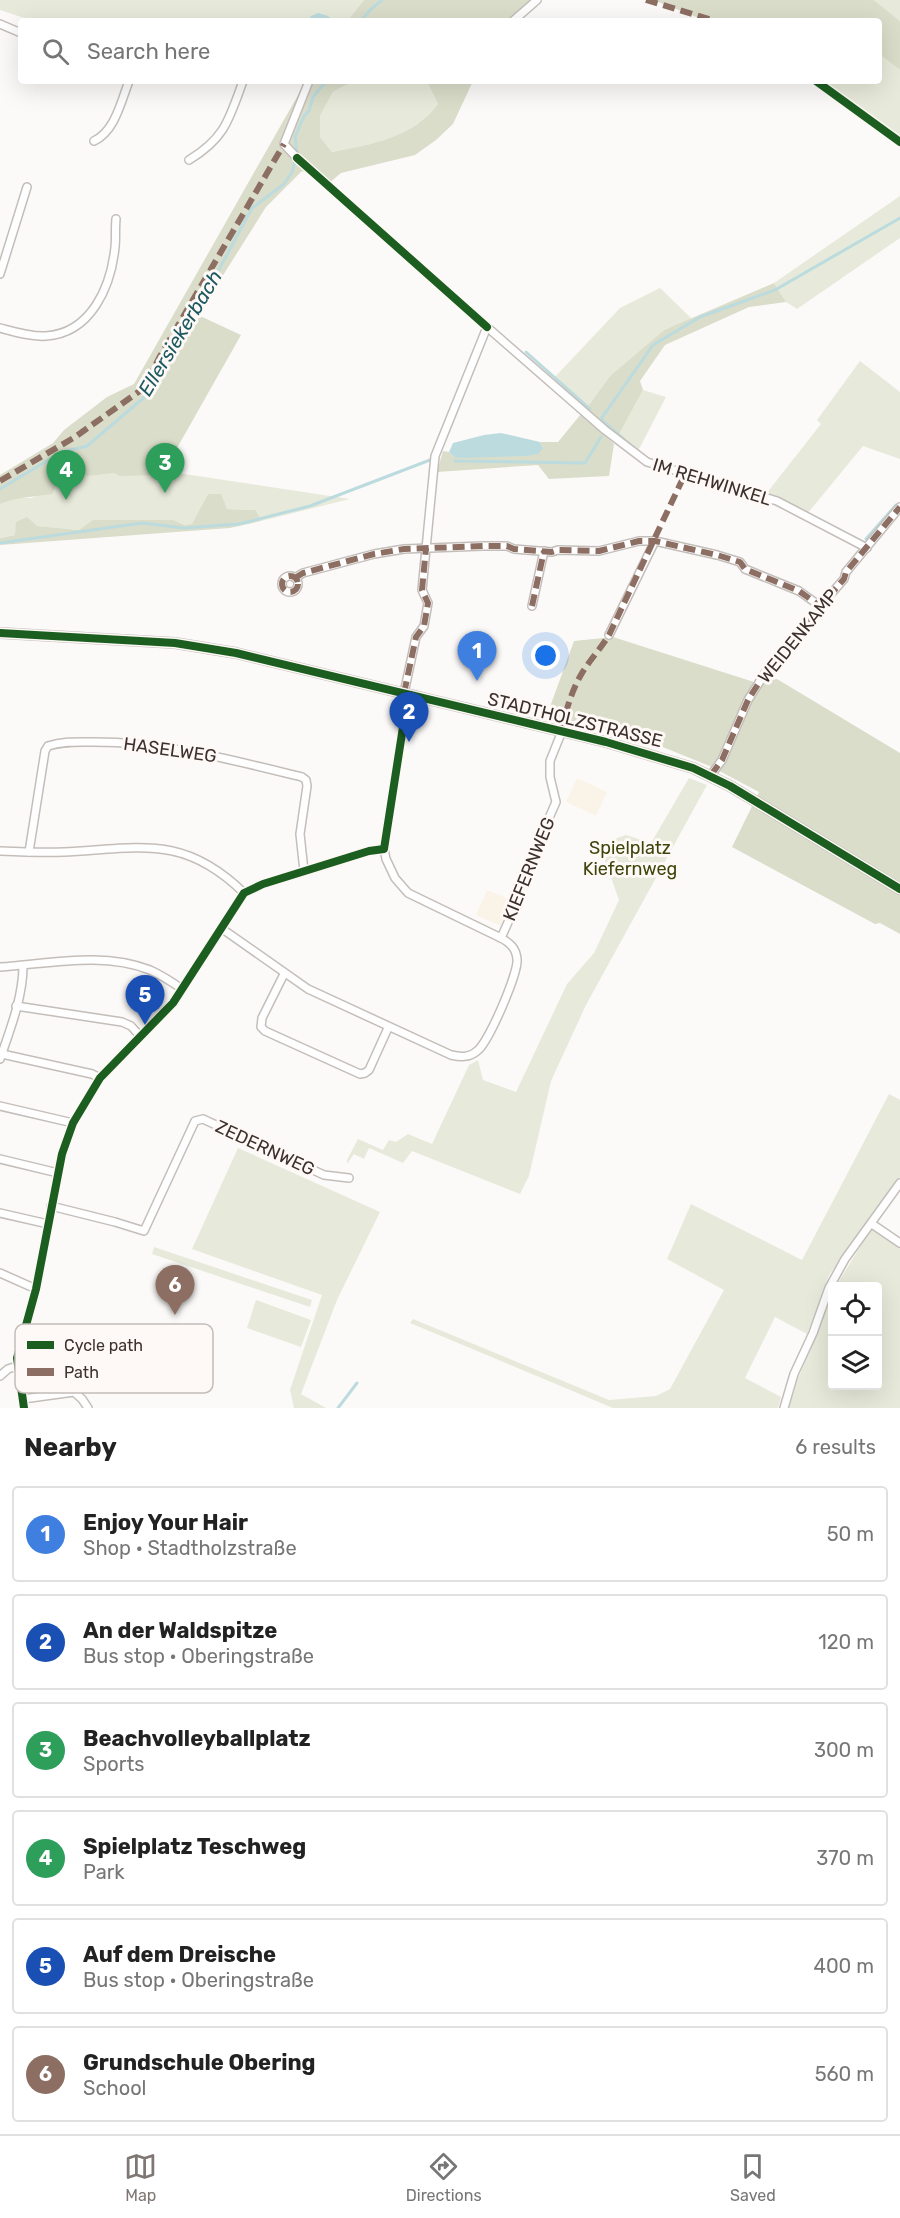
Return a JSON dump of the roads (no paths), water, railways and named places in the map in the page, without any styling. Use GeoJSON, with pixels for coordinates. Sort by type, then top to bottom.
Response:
{"type":"FeatureCollection","features":[{"type":"Feature","properties":{"kind":"street"},"geometry":{"type":"LineString","coordinates":[[516,18],[537,0]]}},
{"type":"Feature","properties":{"kind":"street"},"geometry":{"type":"LineString","coordinates":[[0,24],[18,32]]}},
{"type":"Feature","properties":{"kind":"street"},"geometry":{"type":"LineString","coordinates":[[94,141],[100,138],[115,118],[128,84]]}},
{"type":"Feature","properties":{"kind":"street"},"geometry":{"type":"LineString","coordinates":[[189,160],[214,143],[225,128],[242,84]]}},
{"type":"Feature","properties":{"kind":"street"},"geometry":{"type":"LineString","coordinates":[[297,158],[284,144],[308,84]]}},
{"type":"Feature","properties":{"kind":"street"},"geometry":{"type":"LineString","coordinates":[[0,274],[27,187]]}},
{"type":"Feature","properties":{"kind":"street"},"geometry":{"type":"LineString","coordinates":[[0,328],[46,336],[81,324],[97,304],[107,281],[115,248],[116,219]]}},
{"type":"Feature","properties":{"kind":"street","name":"IM REHWINKEL"},"geometry":{"type":"LineString","coordinates":[[426,548],[435,456],[487,327],[641,459],[777,501],[867,548]]}},
{"type":"Feature","properties":{"kind":"street","name":"WEIDENKAMP"},"geometry":{"type":"LineString","coordinates":[[711,775],[722,760],[748,700],[770,665],[802,633],[810,618],[844,579],[846,572],[900,507]]}},
{"type":"Feature","properties":{"kind":"street"},"geometry":{"type":"LineString","coordinates":[[295,578],[303,573],[374,554],[426,548],[507,546],[514,549],[544,551],[599,551],[639,541],[655,541],[740,562],[745,569],[799,591],[820,606]]}},
{"type":"Feature","properties":{"kind":"street"},"geometry":{"type":"LineString","coordinates":[[609,635],[655,541]]}},
{"type":"Feature","properties":{"kind":"street"},"geometry":{"type":"LineString","coordinates":[[221,928],[284,974],[316,994],[388,1028],[451,1055],[461,1057],[478,1051],[483,1045],[517,968],[514,948],[501,938],[408,893],[395,878],[384,849],[416,637],[424,626],[428,603],[422,590],[426,548]]}},
{"type":"Feature","properties":{"kind":"street"},"geometry":{"type":"LineString","coordinates":[[532,606],[544,551]]}},
{"type":"Feature","properties":{"kind":"street","name":"STADTHOLZSTRASSE"},"geometry":{"type":"LineString","coordinates":[[0,633],[138,640],[205,647],[562,731],[672,761],[711,775],[900,889]]}},
{"type":"Feature","properties":{"kind":"street","name":"KIEFERNWEG"},"geometry":{"type":"LineString","coordinates":[[501,938],[518,900],[520,884],[556,802],[550,777],[550,761],[562,731]]}},
{"type":"Feature","properties":{"kind":"street","name":"HASELWEG"},"geometry":{"type":"LineString","coordinates":[[29,852],[45,750],[48,746],[78,742],[126,743],[214,756],[302,777],[306,780],[307,786],[300,834],[304,871]]}},
{"type":"Feature","properties":{"kind":"street"},"geometry":{"type":"LineString","coordinates":[[0,851],[29,852],[131,846],[165,849],[203,861],[225,876],[244,894]]}},
{"type":"Feature","properties":{"kind":"street"},"geometry":{"type":"LineString","coordinates":[[26,1324],[36,1289],[58,1173],[73,1123],[100,1078],[165,1013],[244,894],[263,884],[369,850],[384,849]]}},
{"type":"Feature","properties":{"kind":"street"},"geometry":{"type":"LineString","coordinates":[[0,967],[82,961],[121,963],[150,970],[182,989]]}},
{"type":"Feature","properties":{"kind":"street"},"geometry":{"type":"LineString","coordinates":[[23,966],[23,977],[16,1006],[1,1056],[92,1074],[100,1078]]}},
{"type":"Feature","properties":{"kind":"street"},"geometry":{"type":"LineString","coordinates":[[284,974],[262,1018],[261,1027],[265,1030],[360,1074],[369,1070],[388,1028]]}},
{"type":"Feature","properties":{"kind":"street"},"geometry":{"type":"LineString","coordinates":[[16,1006],[122,1022],[140,1036]]}},
{"type":"Feature","properties":{"kind":"street"},"geometry":{"type":"LineString","coordinates":[[0,1106],[73,1123]]}},
{"type":"Feature","properties":{"kind":"street","name":"ZEDERNWEG"},"geometry":{"type":"LineString","coordinates":[[51,1206],[144,1231],[195,1121],[199,1119],[324,1175],[349,1178]]}},
{"type":"Feature","properties":{"kind":"street"},"geometry":{"type":"LineString","coordinates":[[0,1159],[58,1173]]}},
{"type":"Feature","properties":{"kind":"street"},"geometry":{"type":"LineString","coordinates":[[784,1408],[794,1374],[813,1333],[829,1288],[845,1259],[900,1183]]}},
{"type":"Feature","properties":{"kind":"street"},"geometry":{"type":"LineString","coordinates":[[0,1213],[48,1224]]}},
{"type":"Feature","properties":{"kind":"street"},"geometry":{"type":"LineString","coordinates":[[872,1224],[900,1244]]}},
{"type":"Feature","properties":{"kind":"street"},"geometry":{"type":"LineString","coordinates":[[0,1273],[36,1289]]}},
{"type":"Feature","properties":{"kind":"street"},"geometry":{"type":"LineString","coordinates":[[0,1376],[15,1367]]}},
{"type":"Feature","properties":{"kind":"street"},"geometry":{"type":"LineString","coordinates":[[22,1393],[24,1408]]}},
{"type":"Feature","properties":{"kind":"street"},"geometry":{"type":"LineString","coordinates":[[23,1399],[67,1393]]}},
{"type":"Feature","properties":{"kind":"street"},"geometry":{"type":"LineString","coordinates":[[75,1393],[82,1398],[88,1408]]}},
{"type":"Feature","properties":{"kind":"water"},"geometry":{"type":"Polygon","coordinates":[[[318,13],[330,18],[310,18],[318,13]]]}},
{"type":"Feature","properties":{"kind":"water"},"geometry":{"type":"Polygon","coordinates":[[[501,433],[540,442],[543,448],[538,454],[526,456],[462,458],[454,457],[449,452],[453,443],[501,433]]]}},
{"type":"Feature","properties":{"kind":"waterway","name":"Ellersiekerbach"},"geometry":{"type":"LineString","coordinates":[[363,18],[382,0]]}},
{"type":"Feature","properties":{"kind":"waterway","name":"Ellersiekerbach"},"geometry":{"type":"LineString","coordinates":[[297,154],[295,137],[304,116],[309,111],[313,97],[324,84]]}},
{"type":"Feature","properties":{"kind":"waterway"},"geometry":{"type":"LineString","coordinates":[[303,158],[326,179]]}},
{"type":"Feature","properties":{"kind":"waterway","name":"Ellersiekerbach"},"geometry":{"type":"LineString","coordinates":[[0,489],[62,452],[87,446],[147,395],[173,355],[252,208],[284,184],[292,172],[295,161]]}},
{"type":"Feature","properties":{"kind":"waterway"},"geometry":{"type":"LineString","coordinates":[[635,449],[601,419],[653,345],[700,317],[775,290],[900,218]]}},
{"type":"Feature","properties":{"kind":"waterway"},"geometry":{"type":"LineString","coordinates":[[526,352],[590,409]]}},
{"type":"Feature","properties":{"kind":"waterway"},"geometry":{"type":"LineString","coordinates":[[455,461],[585,463],[601,437]]}},
{"type":"Feature","properties":{"kind":"waterway"},"geometry":{"type":"LineString","coordinates":[[0,543],[142,523],[184,528],[239,524],[310,506],[430,460]]}},
{"type":"Feature","properties":{"kind":"waterway"},"geometry":{"type":"LineString","coordinates":[[695,472],[729,482]]}},
{"type":"Feature","properties":{"kind":"waterway"},"geometry":{"type":"LineString","coordinates":[[866,539],[896,505]]}},
{"type":"Feature","properties":{"kind":"waterway"},"geometry":{"type":"LineString","coordinates":[[338,1408],[357,1383]]}},
{"type":"Feature","properties":{"kind":"place","name":"Beachvolleyballplatz"},"geometry":{"type":"Point","coordinates":[165,493]}},
{"type":"Feature","properties":{"kind":"place","name":"Spielplatz Teschweg"},"geometry":{"type":"Point","coordinates":[66,500]}},
{"type":"Feature","properties":{"kind":"place","name":"Enjoy Your Hair"},"geometry":{"type":"Point","coordinates":[477,681]}},
{"type":"Feature","properties":{"kind":"place","name":"An der Waldspitze"},"geometry":{"type":"Point","coordinates":[409,742]}},
{"type":"Feature","properties":{"kind":"place","name":"Auf dem Dreische"},"geometry":{"type":"Point","coordinates":[145,1025]}},
{"type":"Feature","properties":{"kind":"place","name":"Grundschule Obering"},"geometry":{"type":"Point","coordinates":[175,1315]}},
{"type":"Feature","properties":{"kind":"park label","name":"Spielplatz Kiefernweg"},"geometry":{"type":"Point","coordinates":[630,858]}}]}
